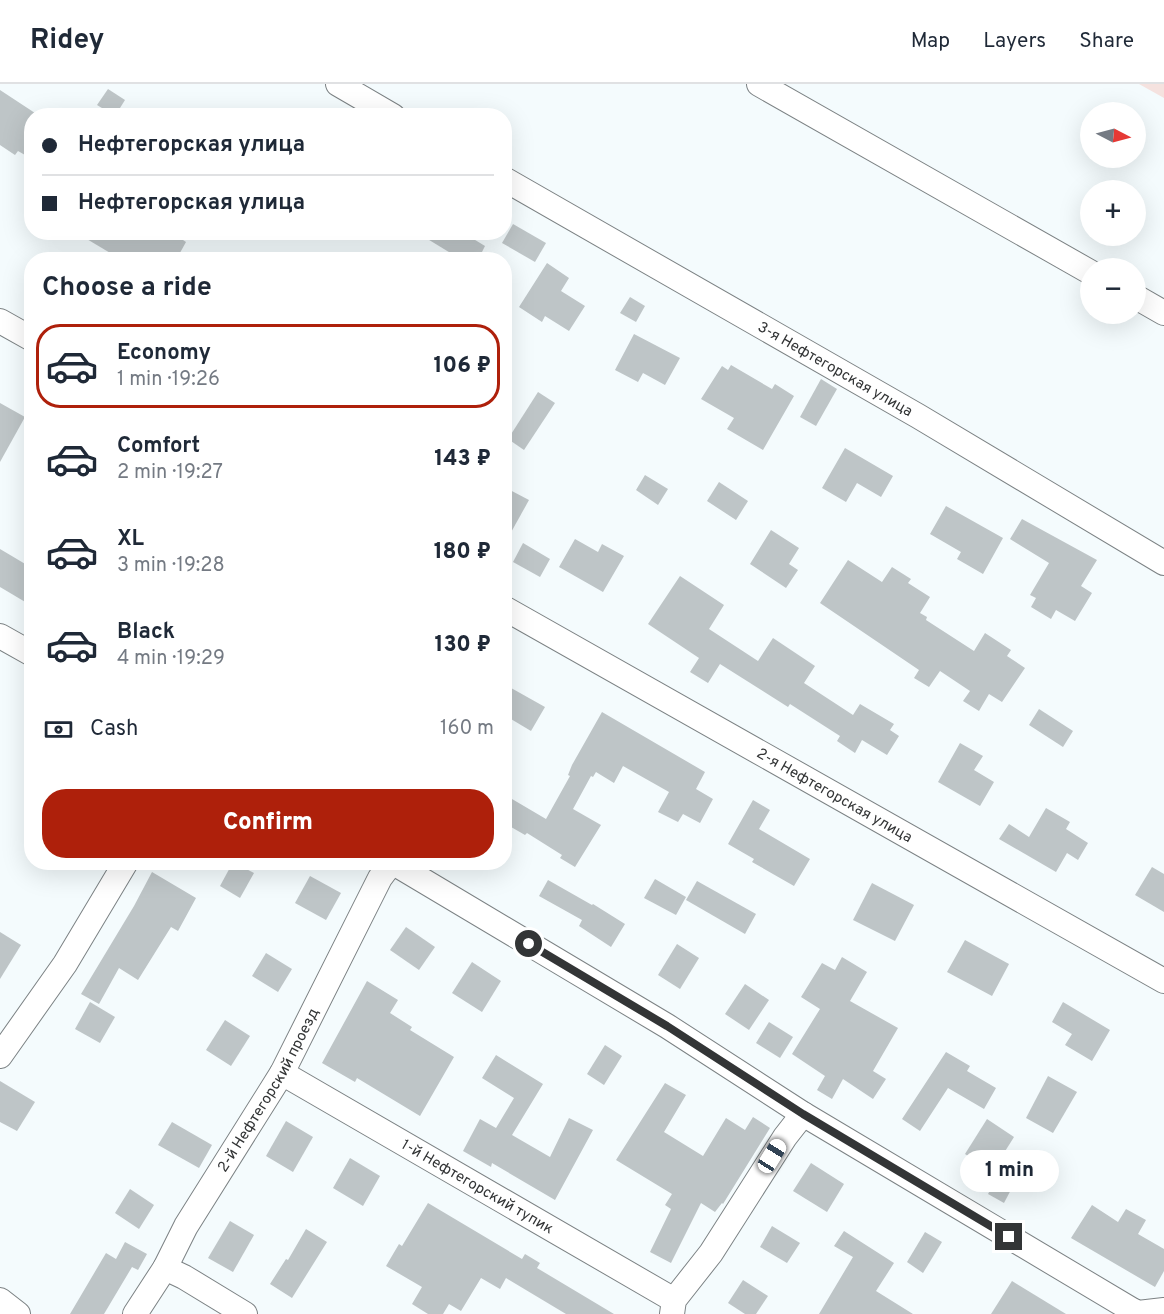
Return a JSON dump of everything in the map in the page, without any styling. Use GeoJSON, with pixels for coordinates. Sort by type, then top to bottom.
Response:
{"type":"FeatureCollection","features":[{"type":"Feature","properties":{"kind":"street"},"geometry":{"type":"LineString","coordinates":[[759,84],[1080,266]]}},
{"type":"Feature","properties":{"kind":"street"},"geometry":{"type":"LineString","coordinates":[[352,88],[381,108]]}},
{"type":"Feature","properties":{"kind":"street","name":"3-я Нефтегорская улица"},"geometry":{"type":"LineString","coordinates":[[512,184],[918,416],[1164,563]]}},
{"type":"Feature","properties":{"kind":"street"},"geometry":{"type":"LineString","coordinates":[[1146,303],[1164,314]]}},
{"type":"Feature","properties":{"kind":"street"},"geometry":{"type":"LineString","coordinates":[[0,321],[24,334]]}},
{"type":"Feature","properties":{"kind":"street","name":"2-я Нефтегорская улица"},"geometry":{"type":"LineString","coordinates":[[512,613],[1164,981]]}},
{"type":"Feature","properties":{"kind":"street"},"geometry":{"type":"LineString","coordinates":[[0,636],[24,650]]}},
{"type":"Feature","properties":{"kind":"street"},"geometry":{"type":"LineString","coordinates":[[0,1056],[65,964],[121,870]]}},
{"type":"Feature","properties":{"kind":"street","name":"2-й Нефтегорский проезд"},"geometry":{"type":"LineString","coordinates":[[135,1314],[165,1268],[186,1226],[282,1073],[386,870]]}},
{"type":"Feature","properties":{"kind":"street"},"geometry":{"type":"LineString","coordinates":[[405,870],[667,1026],[803,1114],[1130,1312],[1164,1310]]}},
{"type":"Feature","properties":{"kind":"street","name":"1-й Нефтегорский тупик"},"geometry":{"type":"LineString","coordinates":[[282,1073],[673,1307]]}},
{"type":"Feature","properties":{"kind":"street"},"geometry":{"type":"LineString","coordinates":[[673,1307],[711,1253],[784,1137],[803,1114]]}},
{"type":"Feature","properties":{"kind":"street"},"geometry":{"type":"LineString","coordinates":[[165,1268],[245,1314]]}},
{"type":"Feature","properties":{"kind":"street"},"geometry":{"type":"LineString","coordinates":[[0,1300],[18,1314]]}},
{"type":"Feature","properties":{"kind":"shaded area"},"geometry":{"type":"Polygon","coordinates":[[[1139,84],[1164,84],[1164,98],[1139,84]]]}},
{"type":"Feature","properties":{"kind":"building"},"geometry":{"type":"Polygon","coordinates":[[[108,89],[125,100],[120,108],[102,108],[97,105],[108,89]]]}},
{"type":"Feature","properties":{"kind":"building"},"geometry":{"type":"Polygon","coordinates":[[[0,90],[27,108],[24,108],[24,154],[18,151],[15,155],[0,145],[0,90]]]}},
{"type":"Feature","properties":{"kind":"building"},"geometry":{"type":"Polygon","coordinates":[[[513,224],[546,243],[535,262],[502,243],[504,240],[512,240],[513,224]]]}},
{"type":"Feature","properties":{"kind":"building"},"geometry":{"type":"Polygon","coordinates":[[[88,240],[183,240],[186,242],[180,252],[109,252],[88,240]]]}},
{"type":"Feature","properties":{"kind":"building"},"geometry":{"type":"Polygon","coordinates":[[[429,240],[475,240],[485,246],[482,252],[449,252],[429,240]]]}},
{"type":"Feature","properties":{"kind":"building"},"geometry":{"type":"Polygon","coordinates":[[[547,263],[569,278],[561,291],[585,306],[569,331],[545,316],[542,322],[519,307],[547,263]]]}},
{"type":"Feature","properties":{"kind":"building"},"geometry":{"type":"Polygon","coordinates":[[[630,297],[645,306],[636,322],[620,313],[630,297]]]}},
{"type":"Feature","properties":{"kind":"building"},"geometry":{"type":"Polygon","coordinates":[[[634,334],[680,358],[665,385],[643,373],[638,382],[615,370],[634,334]]]}},
{"type":"Feature","properties":{"kind":"building"},"geometry":{"type":"Polygon","coordinates":[[[731,365],[772,389],[775,384],[794,396],[763,450],[727,429],[734,418],[701,399],[722,366],[728,370],[731,365]]]}},
{"type":"Feature","properties":{"kind":"building"},"geometry":{"type":"Polygon","coordinates":[[[821,379],[837,389],[816,426],[800,417],[821,379]]]}},
{"type":"Feature","properties":{"kind":"building"},"geometry":{"type":"Polygon","coordinates":[[[538,392],[555,403],[524,450],[512,442],[512,433],[538,392]]]}},
{"type":"Feature","properties":{"kind":"building"},"geometry":{"type":"Polygon","coordinates":[[[0,403],[24,416],[24,419],[0,462],[0,403]]]}},
{"type":"Feature","properties":{"kind":"building"},"geometry":{"type":"Polygon","coordinates":[[[845,448],[893,476],[881,497],[857,483],[846,502],[822,488],[845,448]]]}},
{"type":"Feature","properties":{"kind":"building"},"geometry":{"type":"Polygon","coordinates":[[[645,475],[668,489],[658,505],[636,490],[645,475]]]}},
{"type":"Feature","properties":{"kind":"building"},"geometry":{"type":"Polygon","coordinates":[[[719,482],[748,501],[736,520],[707,501],[719,482]]]}},
{"type":"Feature","properties":{"kind":"building"},"geometry":{"type":"Polygon","coordinates":[[[512,491],[529,500],[512,531],[512,491]]]}},
{"type":"Feature","properties":{"kind":"building"},"geometry":{"type":"Polygon","coordinates":[[[946,506],[1003,538],[983,574],[957,559],[961,552],[930,534],[946,506]]]}},
{"type":"Feature","properties":{"kind":"building"},"geometry":{"type":"Polygon","coordinates":[[[1022,519],[1097,560],[1081,586],[1092,593],[1075,621],[1056,610],[1051,619],[1031,607],[1036,598],[1030,595],[1049,563],[1010,539],[1022,519]]]}},
{"type":"Feature","properties":{"kind":"building"},"geometry":{"type":"Polygon","coordinates":[[[771,530],[799,548],[789,564],[798,570],[786,588],[750,564],[771,530]]]}},
{"type":"Feature","properties":{"kind":"building"},"geometry":{"type":"Polygon","coordinates":[[[575,539],[598,552],[602,544],[624,556],[603,592],[559,567],[575,539]]]}},
{"type":"Feature","properties":{"kind":"building"},"geometry":{"type":"Polygon","coordinates":[[[523,543],[550,559],[540,577],[513,562],[523,543]]]}},
{"type":"Feature","properties":{"kind":"building"},"geometry":{"type":"Polygon","coordinates":[[[0,549],[24,563],[24,601],[0,587],[0,549]]]}},
{"type":"Feature","properties":{"kind":"building"},"geometry":{"type":"Polygon","coordinates":[[[848,560],[882,582],[892,567],[911,579],[908,583],[930,597],[920,613],[927,617],[926,620],[974,651],[985,633],[1011,650],[1007,656],[1025,668],[1002,702],[989,694],[979,711],[963,701],[970,691],[940,671],[929,687],[914,678],[919,670],[820,603],[848,560]]]}},
{"type":"Feature","properties":{"kind":"building"},"geometry":{"type":"Polygon","coordinates":[[[680,576],[724,605],[709,629],[758,661],[773,638],[815,666],[804,683],[853,715],[860,704],[894,724],[890,730],[899,736],[887,755],[862,740],[855,753],[837,741],[840,736],[790,704],[788,707],[720,664],[708,683],[690,672],[699,658],[648,624],[680,576]]]}},
{"type":"Feature","properties":{"kind":"building"},"geometry":{"type":"Polygon","coordinates":[[[512,688],[545,707],[531,731],[512,720],[512,688]]]}},
{"type":"Feature","properties":{"kind":"building"},"geometry":{"type":"Polygon","coordinates":[[[1039,709],[1073,731],[1063,747],[1029,725],[1039,709]]]}},
{"type":"Feature","properties":{"kind":"building"},"geometry":{"type":"Polygon","coordinates":[[[602,712],[705,772],[696,789],[713,799],[700,823],[683,814],[678,822],[658,812],[669,792],[623,766],[614,783],[596,772],[593,777],[591,776],[573,809],[601,825],[575,867],[560,858],[562,855],[527,833],[525,835],[512,828],[512,799],[546,819],[570,776],[568,775],[602,712]]]}},
{"type":"Feature","properties":{"kind":"building"},"geometry":{"type":"Polygon","coordinates":[[[960,743],[983,756],[974,770],[994,782],[980,806],[938,782],[960,743]]]}},
{"type":"Feature","properties":{"kind":"building"},"geometry":{"type":"Polygon","coordinates":[[[753,800],[770,810],[759,829],[810,859],[794,886],[752,862],[754,859],[728,844],[753,800]]]}},
{"type":"Feature","properties":{"kind":"building"},"geometry":{"type":"Polygon","coordinates":[[[1046,808],[1070,822],[1066,829],[1088,843],[1078,860],[1067,853],[1056,872],[999,839],[1009,824],[1029,837],[1046,808]]]}},
{"type":"Feature","properties":{"kind":"building"},"geometry":{"type":"Polygon","coordinates":[[[1152,867],[1164,874],[1164,912],[1135,895],[1152,867]]]}},
{"type":"Feature","properties":{"kind":"building"},"geometry":{"type":"Polygon","coordinates":[[[229,870],[248,870],[254,873],[240,898],[220,886],[229,870]]]}},
{"type":"Feature","properties":{"kind":"building"},"geometry":{"type":"Polygon","coordinates":[[[152,872],[196,898],[178,931],[171,927],[138,980],[119,968],[99,1004],[81,994],[152,872]]]}},
{"type":"Feature","properties":{"kind":"building"},"geometry":{"type":"Polygon","coordinates":[[[310,876],[341,893],[326,920],[295,903],[310,876]]]}},
{"type":"Feature","properties":{"kind":"building"},"geometry":{"type":"Polygon","coordinates":[[[655,879],[686,897],[676,915],[644,898],[655,879]]]}},
{"type":"Feature","properties":{"kind":"building"},"geometry":{"type":"Polygon","coordinates":[[[548,880],[625,924],[611,947],[579,926],[582,920],[539,896],[548,880]]]}},
{"type":"Feature","properties":{"kind":"building"},"geometry":{"type":"Polygon","coordinates":[[[697,881],[756,914],[745,934],[686,900],[697,881]]]}},
{"type":"Feature","properties":{"kind":"building"},"geometry":{"type":"Polygon","coordinates":[[[872,883],[914,905],[895,941],[853,920],[872,883]]]}},
{"type":"Feature","properties":{"kind":"building"},"geometry":{"type":"Polygon","coordinates":[[[406,927],[435,947],[419,970],[390,950],[406,927]]]}},
{"type":"Feature","properties":{"kind":"building"},"geometry":{"type":"Polygon","coordinates":[[[0,932],[21,945],[0,979],[0,932]]]}},
{"type":"Feature","properties":{"kind":"building"},"geometry":{"type":"Polygon","coordinates":[[[965,940],[1009,964],[992,996],[947,972],[965,940]]]}},
{"type":"Feature","properties":{"kind":"building"},"geometry":{"type":"Polygon","coordinates":[[[677,944],[699,958],[680,989],[658,975],[677,944]]]}},
{"type":"Feature","properties":{"kind":"building"},"geometry":{"type":"Polygon","coordinates":[[[266,953],[292,969],[278,992],[252,976],[266,953]]]}},
{"type":"Feature","properties":{"kind":"building"},"geometry":{"type":"Polygon","coordinates":[[[842,957],[867,972],[850,1001],[898,1028],[873,1071],[886,1079],[873,1099],[843,1079],[832,1099],[817,1090],[825,1076],[792,1054],[820,1009],[801,997],[822,963],[835,970],[842,957]]]}},
{"type":"Feature","properties":{"kind":"building"},"geometry":{"type":"Polygon","coordinates":[[[472,962],[501,981],[482,1012],[452,993],[472,962]]]}},
{"type":"Feature","properties":{"kind":"building"},"geometry":{"type":"Polygon","coordinates":[[[367,981],[398,1000],[390,1013],[412,1027],[410,1030],[454,1057],[420,1116],[357,1078],[355,1082],[322,1063],[367,981]]]}},
{"type":"Feature","properties":{"kind":"building"},"geometry":{"type":"Polygon","coordinates":[[[745,984],[769,1000],[749,1030],[725,1014],[745,984]]]}},
{"type":"Feature","properties":{"kind":"building"},"geometry":{"type":"Polygon","coordinates":[[[90,1002],[115,1017],[100,1043],[75,1029],[90,1002]]]}},
{"type":"Feature","properties":{"kind":"building"},"geometry":{"type":"Polygon","coordinates":[[[1063,1002],[1110,1030],[1092,1061],[1065,1045],[1072,1034],[1052,1022],[1063,1002]]]}},
{"type":"Feature","properties":{"kind":"building"},"geometry":{"type":"Polygon","coordinates":[[[225,1020],[250,1036],[231,1066],[206,1050],[225,1020]]]}},
{"type":"Feature","properties":{"kind":"building"},"geometry":{"type":"Polygon","coordinates":[[[769,1022],[793,1037],[780,1058],[756,1043],[769,1022]]]}},
{"type":"Feature","properties":{"kind":"building"},"geometry":{"type":"Polygon","coordinates":[[[605,1045],[622,1056],[604,1085],[587,1074],[605,1045]]]}},
{"type":"Feature","properties":{"kind":"building"},"geometry":{"type":"Polygon","coordinates":[[[946,1052],[970,1066],[967,1071],[996,1088],[984,1109],[948,1088],[920,1131],[902,1119],[946,1052]]]}},
{"type":"Feature","properties":{"kind":"building"},"geometry":{"type":"Polygon","coordinates":[[[496,1055],[543,1084],[512,1135],[550,1157],[569,1118],[593,1130],[555,1200],[492,1163],[491,1167],[463,1151],[480,1119],[496,1128],[514,1098],[482,1078],[496,1055]]]}},
{"type":"Feature","properties":{"kind":"building"},"geometry":{"type":"Polygon","coordinates":[[[1048,1076],[1077,1092],[1053,1133],[1026,1118],[1048,1076]]]}},
{"type":"Feature","properties":{"kind":"building"},"geometry":{"type":"Polygon","coordinates":[[[0,1081],[35,1102],[17,1131],[0,1122],[0,1081]]]}},
{"type":"Feature","properties":{"kind":"building"},"geometry":{"type":"Polygon","coordinates":[[[665,1083],[686,1095],[664,1132],[703,1156],[726,1118],[745,1130],[753,1117],[770,1128],[723,1204],[715,1212],[701,1203],[671,1263],[650,1252],[671,1209],[665,1205],[672,1194],[616,1160],[665,1083]]]}},
{"type":"Feature","properties":{"kind":"building"},"geometry":{"type":"Polygon","coordinates":[[[987,1119],[1014,1137],[992,1172],[965,1154],[987,1119]]]}},
{"type":"Feature","properties":{"kind":"building"},"geometry":{"type":"Polygon","coordinates":[[[286,1121],[313,1137],[293,1172],[266,1156],[286,1121]]]}},
{"type":"Feature","properties":{"kind":"building"},"geometry":{"type":"Polygon","coordinates":[[[172,1122],[212,1145],[199,1168],[158,1145],[172,1122]]]}},
{"type":"Feature","properties":{"kind":"building"},"geometry":{"type":"Polygon","coordinates":[[[350,1158],[380,1176],[363,1206],[333,1188],[350,1158]]]}},
{"type":"Feature","properties":{"kind":"building"},"geometry":{"type":"Polygon","coordinates":[[[811,1163],[844,1184],[827,1212],[793,1191],[811,1163]]]}},
{"type":"Feature","properties":{"kind":"building"},"geometry":{"type":"Polygon","coordinates":[[[999,1175],[1014,1184],[1004,1203],[988,1194],[999,1175]]]}},
{"type":"Feature","properties":{"kind":"building"},"geometry":{"type":"Polygon","coordinates":[[[130,1189],[154,1205],[139,1229],[115,1213],[130,1189]]]}},
{"type":"Feature","properties":{"kind":"building"},"geometry":{"type":"Polygon","coordinates":[[[428,1203],[522,1259],[525,1254],[540,1263],[537,1268],[614,1314],[566,1314],[506,1278],[500,1289],[481,1278],[461,1311],[449,1304],[443,1314],[428,1314],[412,1304],[422,1287],[386,1266],[399,1244],[402,1246],[428,1203]]]}},
{"type":"Feature","properties":{"kind":"building"},"geometry":{"type":"Polygon","coordinates":[[[1092,1205],[1118,1222],[1126,1209],[1146,1220],[1138,1234],[1164,1249],[1164,1271],[1155,1287],[1071,1238],[1092,1205]]]}},
{"type":"Feature","properties":{"kind":"building"},"geometry":{"type":"Polygon","coordinates":[[[230,1221],[254,1235],[233,1272],[208,1258],[230,1221]]]}},
{"type":"Feature","properties":{"kind":"building"},"geometry":{"type":"Polygon","coordinates":[[[772,1226],[800,1243],[787,1263],[760,1247],[772,1226]]]}},
{"type":"Feature","properties":{"kind":"building"},"geometry":{"type":"Polygon","coordinates":[[[306,1229],[327,1242],[292,1298],[270,1284],[286,1259],[288,1260],[306,1229]]]}},
{"type":"Feature","properties":{"kind":"building"},"geometry":{"type":"Polygon","coordinates":[[[844,1231],[894,1263],[876,1291],[913,1314],[819,1314],[853,1257],[834,1246],[844,1231]]]}},
{"type":"Feature","properties":{"kind":"building"},"geometry":{"type":"Polygon","coordinates":[[[925,1232],[942,1242],[923,1273],[907,1262],[925,1232]]]}},
{"type":"Feature","properties":{"kind":"building"},"geometry":{"type":"Polygon","coordinates":[[[125,1242],[147,1254],[138,1270],[132,1267],[104,1314],[70,1314],[106,1253],[116,1259],[125,1242]]]}},
{"type":"Feature","properties":{"kind":"building"},"geometry":{"type":"Polygon","coordinates":[[[743,1280],[768,1296],[756,1314],[745,1314],[728,1303],[743,1280]]]}},
{"type":"Feature","properties":{"kind":"building"},"geometry":{"type":"Polygon","coordinates":[[[1012,1281],[1066,1314],[991,1314],[1012,1281]]]}},
{"type":"Feature","properties":{"kind":"route"},"geometry":{"type":"LineString","coordinates":[[529,944],[667,1026],[803,1114],[1009,1237]]}}]}
